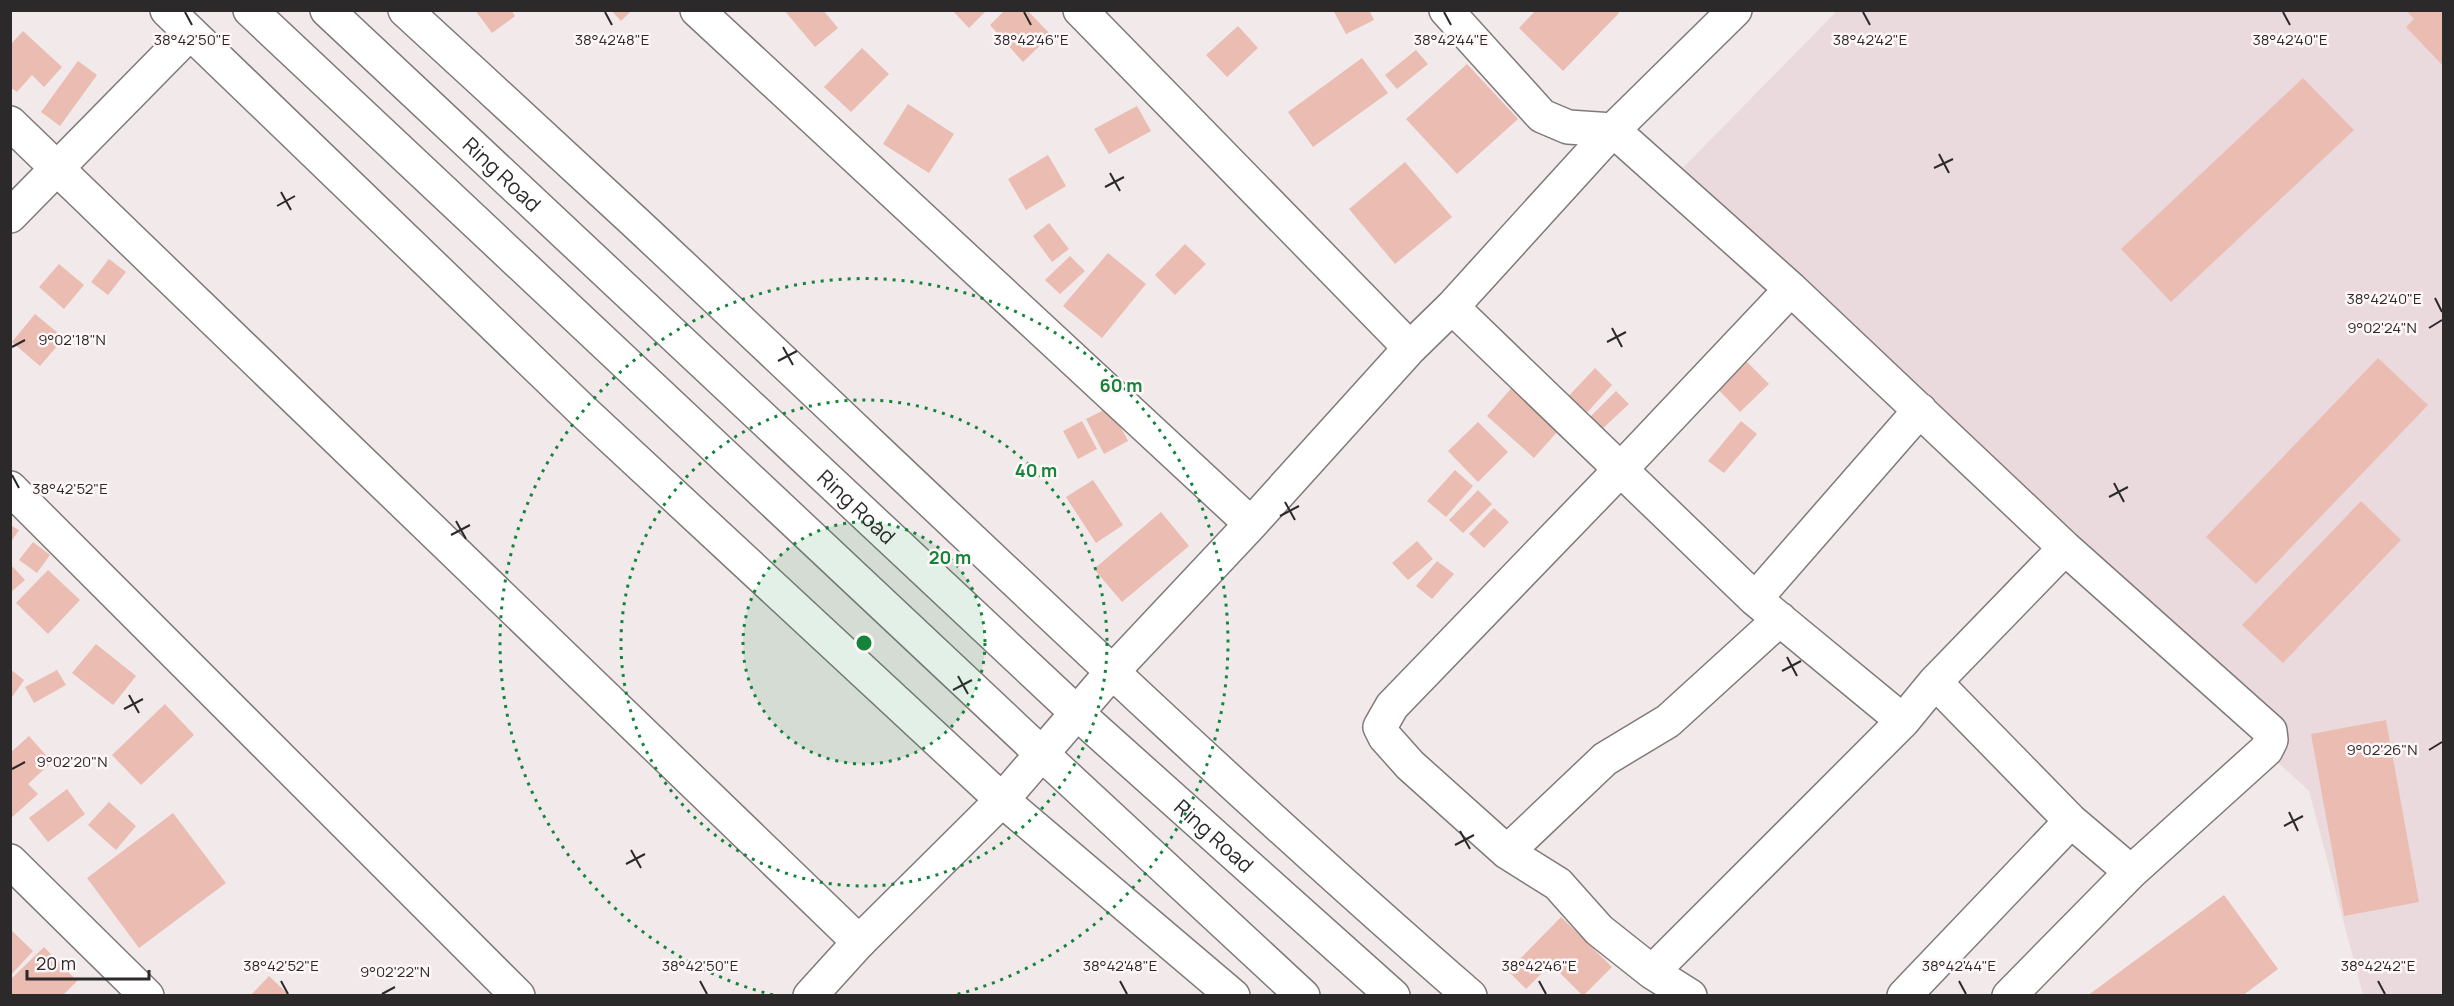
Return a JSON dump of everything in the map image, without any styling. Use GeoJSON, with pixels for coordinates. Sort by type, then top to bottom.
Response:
{"type":"FeatureCollection","features":[{"type":"Feature","properties":{"kind":"main road"},"geometry":{"type":"LineString","coordinates":[[167,10],[584,412],[1002,800],[1233,996]]}},
{"type":"Feature","properties":{"kind":"main road"},"geometry":{"type":"LineString","coordinates":[[250,10],[1303,996]]}},
{"type":"Feature","properties":{"kind":"main road","name":"Ring Road"},"geometry":{"type":"LineString","coordinates":[[327,10],[1077,713],[1393,996]]}},
{"type":"Feature","properties":{"kind":"main road"},"geometry":{"type":"LineString","coordinates":[[405,10],[635,222],[1112,672],[1360,900],[1470,996]]}},
{"type":"Feature","properties":{"kind":"main road"},"geometry":{"type":"LineString","coordinates":[[696,10],[1251,524]]}},
{"type":"Feature","properties":{"kind":"main road"},"geometry":{"type":"LineString","coordinates":[[1080,10],[1410,348]]}},
{"type":"Feature","properties":{"kind":"main road"},"geometry":{"type":"LineString","coordinates":[[1446,10],[1542,116],[1568,128],[1612,130],[1791,289],[2065,548],[2270,731],[2271,740],[2266,750],[2131,872],[2009,996]]}},
{"type":"Feature","properties":{"kind":"main road"},"geometry":{"type":"LineString","coordinates":[[810,996],[859,942],[1002,800],[1112,672],[1251,524],[1410,348],[1452,307],[1612,130],[1735,10]]}},
{"type":"Feature","properties":{"kind":"main road"},"geometry":{"type":"LineString","coordinates":[[10,216],[190,33]]}},
{"type":"Feature","properties":{"kind":"main road"},"geometry":{"type":"LineString","coordinates":[[10,123],[859,942]]}},
{"type":"Feature","properties":{"kind":"main road"},"geometry":{"type":"LineString","coordinates":[[1690,996],[1652,972],[1599,930],[1558,884],[1507,852],[1410,765],[1380,727],[1392,706],[1791,289]]}},
{"type":"Feature","properties":{"kind":"main road"},"geometry":{"type":"LineString","coordinates":[[1452,307],[1755,599],[1903,721]]}},
{"type":"Feature","properties":{"kind":"main road"},"geometry":{"type":"LineString","coordinates":[[1755,599],[1920,410]]}},
{"type":"Feature","properties":{"kind":"main road"},"geometry":{"type":"LineString","coordinates":[[10,488],[518,996]]}},
{"type":"Feature","properties":{"kind":"main road"},"geometry":{"type":"LineString","coordinates":[[1652,972],[1903,721],[1935,682],[2065,548]]}},
{"type":"Feature","properties":{"kind":"main road"},"geometry":{"type":"LineString","coordinates":[[1507,852],[1605,759],[1668,721],[1780,620]]}},
{"type":"Feature","properties":{"kind":"main road"},"geometry":{"type":"LineString","coordinates":[[1935,682],[2071,821],[2131,872]]}},
{"type":"Feature","properties":{"kind":"main road"},"geometry":{"type":"LineString","coordinates":[[1904,996],[2071,821]]}},
{"type":"Feature","properties":{"kind":"main road"},"geometry":{"type":"LineString","coordinates":[[10,861],[147,996]]}},
{"type":"Feature","properties":{"kind":"shaded area"},"geometry":{"type":"Polygon","coordinates":[[[1837,11],[2443,11],[2443,995],[2363,995],[2309,791],[1658,193],[1837,11]]]}},
{"type":"Feature","properties":{"kind":"building"},"geometry":{"type":"Polygon","coordinates":[[[475,10],[511,10],[515,16],[492,33],[475,10]]]}},
{"type":"Feature","properties":{"kind":"building"},"geometry":{"type":"Polygon","coordinates":[[[611,10],[632,10],[621,21],[611,10]]]}},
{"type":"Feature","properties":{"kind":"building"},"geometry":{"type":"Polygon","coordinates":[[[784,10],[823,10],[838,28],[815,47],[784,10]]]}},
{"type":"Feature","properties":{"kind":"building"},"geometry":{"type":"Polygon","coordinates":[[[952,10],[987,10],[969,28],[952,10]]]}},
{"type":"Feature","properties":{"kind":"building"},"geometry":{"type":"Polygon","coordinates":[[[1005,10],[1027,10],[1051,35],[1023,62],[990,25],[1005,10]]]}},
{"type":"Feature","properties":{"kind":"building"},"geometry":{"type":"Polygon","coordinates":[[[1333,10],[1369,10],[1374,20],[1346,34],[1333,10]]]}},
{"type":"Feature","properties":{"kind":"building"},"geometry":{"type":"Polygon","coordinates":[[[1536,10],[1617,10],[1619,13],[1563,71],[1519,28],[1536,10]]]}},
{"type":"Feature","properties":{"kind":"building"},"geometry":{"type":"Polygon","coordinates":[[[2406,10],[2444,10],[2444,67],[2406,27],[2414,19],[2406,10]]]}},
{"type":"Feature","properties":{"kind":"building"},"geometry":{"type":"Polygon","coordinates":[[[1238,26],[1258,48],[1227,77],[1206,55],[1238,26]]]}},
{"type":"Feature","properties":{"kind":"building"},"geometry":{"type":"Polygon","coordinates":[[[23,31],[62,67],[44,87],[32,75],[17,92],[10,87],[10,45],[23,31]]]}},
{"type":"Feature","properties":{"kind":"building"},"geometry":{"type":"Polygon","coordinates":[[[862,48],[889,74],[851,112],[824,87],[862,48]]]}},
{"type":"Feature","properties":{"kind":"building"},"geometry":{"type":"Polygon","coordinates":[[[1416,50],[1428,64],[1397,89],[1385,75],[1416,50]]]}},
{"type":"Feature","properties":{"kind":"building"},"geometry":{"type":"Polygon","coordinates":[[[1362,58],[1388,93],[1313,147],[1288,112],[1362,58]]]}},
{"type":"Feature","properties":{"kind":"building"},"geometry":{"type":"Polygon","coordinates":[[[78,61],[97,75],[60,126],[41,112],[78,61]]]}},
{"type":"Feature","properties":{"kind":"building"},"geometry":{"type":"Polygon","coordinates":[[[1467,64],[1518,119],[1457,174],[1406,119],[1467,64]]]}},
{"type":"Feature","properties":{"kind":"building"},"geometry":{"type":"Polygon","coordinates":[[[2303,78],[2354,130],[2171,302],[2121,249],[2303,78]]]}},
{"type":"Feature","properties":{"kind":"building"},"geometry":{"type":"Polygon","coordinates":[[[908,104],[954,134],[929,173],[883,144],[908,104]]]}},
{"type":"Feature","properties":{"kind":"building"},"geometry":{"type":"Polygon","coordinates":[[[1137,106],[1151,131],[1109,154],[1094,129],[1137,106]]]}},
{"type":"Feature","properties":{"kind":"building"},"geometry":{"type":"Polygon","coordinates":[[[1048,155],[1066,186],[1026,210],[1008,179],[1048,155]]]}},
{"type":"Feature","properties":{"kind":"building"},"geometry":{"type":"Polygon","coordinates":[[[1405,162],[1452,217],[1395,264],[1349,209],[1405,162]]]}},
{"type":"Feature","properties":{"kind":"building"},"geometry":{"type":"Polygon","coordinates":[[[1049,223],[1069,249],[1052,262],[1033,236],[1049,223]]]}},
{"type":"Feature","properties":{"kind":"building"},"geometry":{"type":"Polygon","coordinates":[[[1185,244],[1206,264],[1175,295],[1155,275],[1185,244]]]}},
{"type":"Feature","properties":{"kind":"building"},"geometry":{"type":"Polygon","coordinates":[[[1108,253],[1146,284],[1102,338],[1063,306],[1108,253]]]}},
{"type":"Feature","properties":{"kind":"building"},"geometry":{"type":"Polygon","coordinates":[[[1070,256],[1085,271],[1060,294],[1045,280],[1070,256]]]}},
{"type":"Feature","properties":{"kind":"building"},"geometry":{"type":"Polygon","coordinates":[[[109,259],[126,272],[108,295],[91,282],[109,259]]]}},
{"type":"Feature","properties":{"kind":"building"},"geometry":{"type":"Polygon","coordinates":[[[59,264],[84,285],[64,309],[39,287],[59,264]]]}},
{"type":"Feature","properties":{"kind":"building"},"geometry":{"type":"Polygon","coordinates":[[[35,314],[64,338],[40,366],[12,342],[35,314]]]}},
{"type":"Feature","properties":{"kind":"building"},"geometry":{"type":"Polygon","coordinates":[[[1741,356],[1769,384],[1740,412],[1712,383],[1741,356]]]}},
{"type":"Feature","properties":{"kind":"building"},"geometry":{"type":"Polygon","coordinates":[[[2378,358],[2428,405],[2256,584],[2206,537],[2378,358]]]}},
{"type":"Feature","properties":{"kind":"building"},"geometry":{"type":"Polygon","coordinates":[[[1595,368],[1612,385],[1583,417],[1565,400],[1595,368]]]}},
{"type":"Feature","properties":{"kind":"building"},"geometry":{"type":"Polygon","coordinates":[[[1516,383],[1564,424],[1534,458],[1487,416],[1516,383]]]}},
{"type":"Feature","properties":{"kind":"building"},"geometry":{"type":"Polygon","coordinates":[[[1616,391],[1629,404],[1599,432],[1587,420],[1616,391]]]}},
{"type":"Feature","properties":{"kind":"building"},"geometry":{"type":"Polygon","coordinates":[[[1110,407],[1128,441],[1104,454],[1086,419],[1110,407]]]}},
{"type":"Feature","properties":{"kind":"building"},"geometry":{"type":"Polygon","coordinates":[[[1082,421],[1097,449],[1078,459],[1063,431],[1082,421]]]}},
{"type":"Feature","properties":{"kind":"building"},"geometry":{"type":"Polygon","coordinates":[[[1741,421],[1757,434],[1724,473],[1708,461],[1741,421]]]}},
{"type":"Feature","properties":{"kind":"building"},"geometry":{"type":"Polygon","coordinates":[[[1478,422],[1508,452],[1478,482],[1448,451],[1478,422]]]}},
{"type":"Feature","properties":{"kind":"building"},"geometry":{"type":"Polygon","coordinates":[[[1455,470],[1473,486],[1446,517],[1427,501],[1455,470]]]}},
{"type":"Feature","properties":{"kind":"building"},"geometry":{"type":"Polygon","coordinates":[[[1093,480],[1123,525],[1096,543],[1066,497],[1093,480]]]}},
{"type":"Feature","properties":{"kind":"building"},"geometry":{"type":"Polygon","coordinates":[[[1478,490],[1492,504],[1463,533],[1449,520],[1478,490]]]}},
{"type":"Feature","properties":{"kind":"building"},"geometry":{"type":"Polygon","coordinates":[[[2361,501],[2401,540],[2283,663],[2242,625],[2361,501]]]}},
{"type":"Feature","properties":{"kind":"building"},"geometry":{"type":"Polygon","coordinates":[[[1494,508],[1509,522],[1484,548],[1469,534],[1494,508]]]}},
{"type":"Feature","properties":{"kind":"building"},"geometry":{"type":"Polygon","coordinates":[[[1161,512],[1189,546],[1122,602],[1094,569],[1161,512]]]}},
{"type":"Feature","properties":{"kind":"building"},"geometry":{"type":"Polygon","coordinates":[[[10,525],[19,530],[10,543],[10,525]]]}},
{"type":"Feature","properties":{"kind":"building"},"geometry":{"type":"Polygon","coordinates":[[[1417,541],[1433,559],[1408,580],[1392,563],[1417,541]]]}},
{"type":"Feature","properties":{"kind":"building"},"geometry":{"type":"Polygon","coordinates":[[[33,542],[50,555],[37,573],[19,560],[33,542]]]}},
{"type":"Feature","properties":{"kind":"building"},"geometry":{"type":"Polygon","coordinates":[[[1437,561],[1454,574],[1432,599],[1416,586],[1437,561]]]}},
{"type":"Feature","properties":{"kind":"building"},"geometry":{"type":"Polygon","coordinates":[[[10,564],[25,580],[10,593],[10,564]]]}},
{"type":"Feature","properties":{"kind":"building"},"geometry":{"type":"Polygon","coordinates":[[[48,570],[80,600],[48,634],[16,603],[48,570]]]}},
{"type":"Feature","properties":{"kind":"building"},"geometry":{"type":"Polygon","coordinates":[[[96,644],[136,676],[113,705],[72,673],[96,644]]]}},
{"type":"Feature","properties":{"kind":"building"},"geometry":{"type":"Polygon","coordinates":[[[10,669],[24,680],[10,700],[10,669]]]}},
{"type":"Feature","properties":{"kind":"building"},"geometry":{"type":"Polygon","coordinates":[[[57,670],[66,685],[34,703],[25,687],[57,670]]]}},
{"type":"Feature","properties":{"kind":"building"},"geometry":{"type":"Polygon","coordinates":[[[165,704],[194,735],[141,785],[112,755],[165,704]]]}},
{"type":"Feature","properties":{"kind":"building"},"geometry":{"type":"Polygon","coordinates":[[[2386,720],[2419,902],[2344,916],[2311,734],[2386,720]]]}},
{"type":"Feature","properties":{"kind":"building"},"geometry":{"type":"Polygon","coordinates":[[[29,736],[52,762],[28,784],[38,794],[10,819],[10,753],[29,736]]]}},
{"type":"Feature","properties":{"kind":"building"},"geometry":{"type":"Polygon","coordinates":[[[67,789],[85,814],[48,842],[29,818],[67,789]]]}},
{"type":"Feature","properties":{"kind":"building"},"geometry":{"type":"Polygon","coordinates":[[[109,802],[136,826],[116,850],[88,825],[109,802]]]}},
{"type":"Feature","properties":{"kind":"building"},"geometry":{"type":"Polygon","coordinates":[[[173,813],[226,883],[139,948],[87,878],[173,813]]]}},
{"type":"Feature","properties":{"kind":"building"},"geometry":{"type":"Polygon","coordinates":[[[2224,895],[2278,969],[2242,996],[2087,996],[2224,895]]]}},
{"type":"Feature","properties":{"kind":"building"},"geometry":{"type":"Polygon","coordinates":[[[1561,917],[1612,967],[1583,996],[1551,964],[1526,989],[1508,971],[1561,917]]]}},
{"type":"Feature","properties":{"kind":"building"},"geometry":{"type":"Polygon","coordinates":[[[10,929],[33,951],[10,976],[10,929]]]}},
{"type":"Feature","properties":{"kind":"building"},"geometry":{"type":"Polygon","coordinates":[[[44,947],[77,981],[62,996],[10,996],[10,980],[44,947]]]}},
{"type":"Feature","properties":{"kind":"building"},"geometry":{"type":"Polygon","coordinates":[[[269,976],[290,996],[250,996],[269,976]]]}}]}
